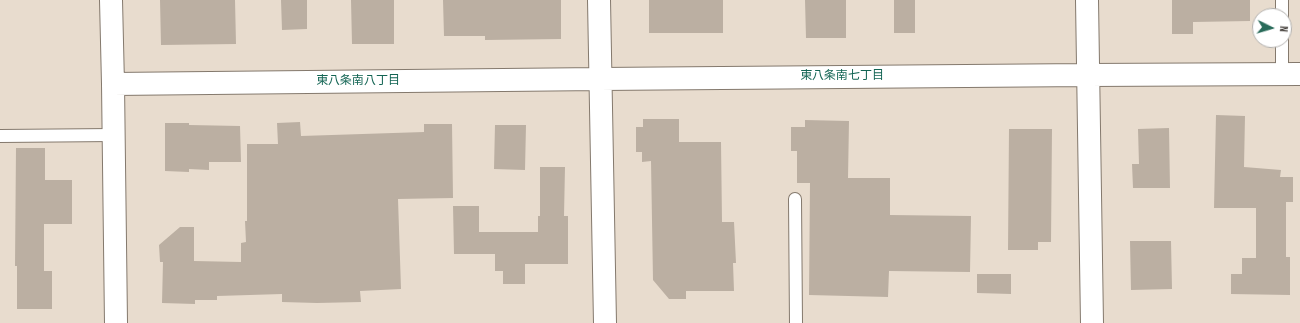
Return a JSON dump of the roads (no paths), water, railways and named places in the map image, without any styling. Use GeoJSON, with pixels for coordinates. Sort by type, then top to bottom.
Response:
{"type":"FeatureCollection","features":[{"type":"Feature","properties":{"kind":"street"},"geometry":{"type":"LineString","coordinates":[[111,0],[116,323]]}},
{"type":"Feature","properties":{"kind":"street"},"geometry":{"type":"LineString","coordinates":[[599,0],[605,323]]}},
{"type":"Feature","properties":{"kind":"street"},"geometry":{"type":"LineString","coordinates":[[1087,0],[1092,323]]}},
{"type":"Feature","properties":{"kind":"street"},"geometry":{"type":"LineString","coordinates":[[113,84],[1291,74]]}},
{"type":"Feature","properties":{"kind":"lane"},"geometry":{"type":"LineString","coordinates":[[1284,48],[1291,74]]}},
{"type":"Feature","properties":{"kind":"lane"},"geometry":{"type":"LineString","coordinates":[[0,136],[114,135]]}},
{"type":"Feature","properties":{"kind":"lane"},"geometry":{"type":"LineString","coordinates":[[795,199],[796,323]]}},
{"type":"Feature","properties":{"kind":"district","name":"東八条南七丁目"},"geometry":{"type":"Point","coordinates":[842,76]}},
{"type":"Feature","properties":{"kind":"district","name":"東八条南八丁目"},"geometry":{"type":"Point","coordinates":[358,81]}}]}
